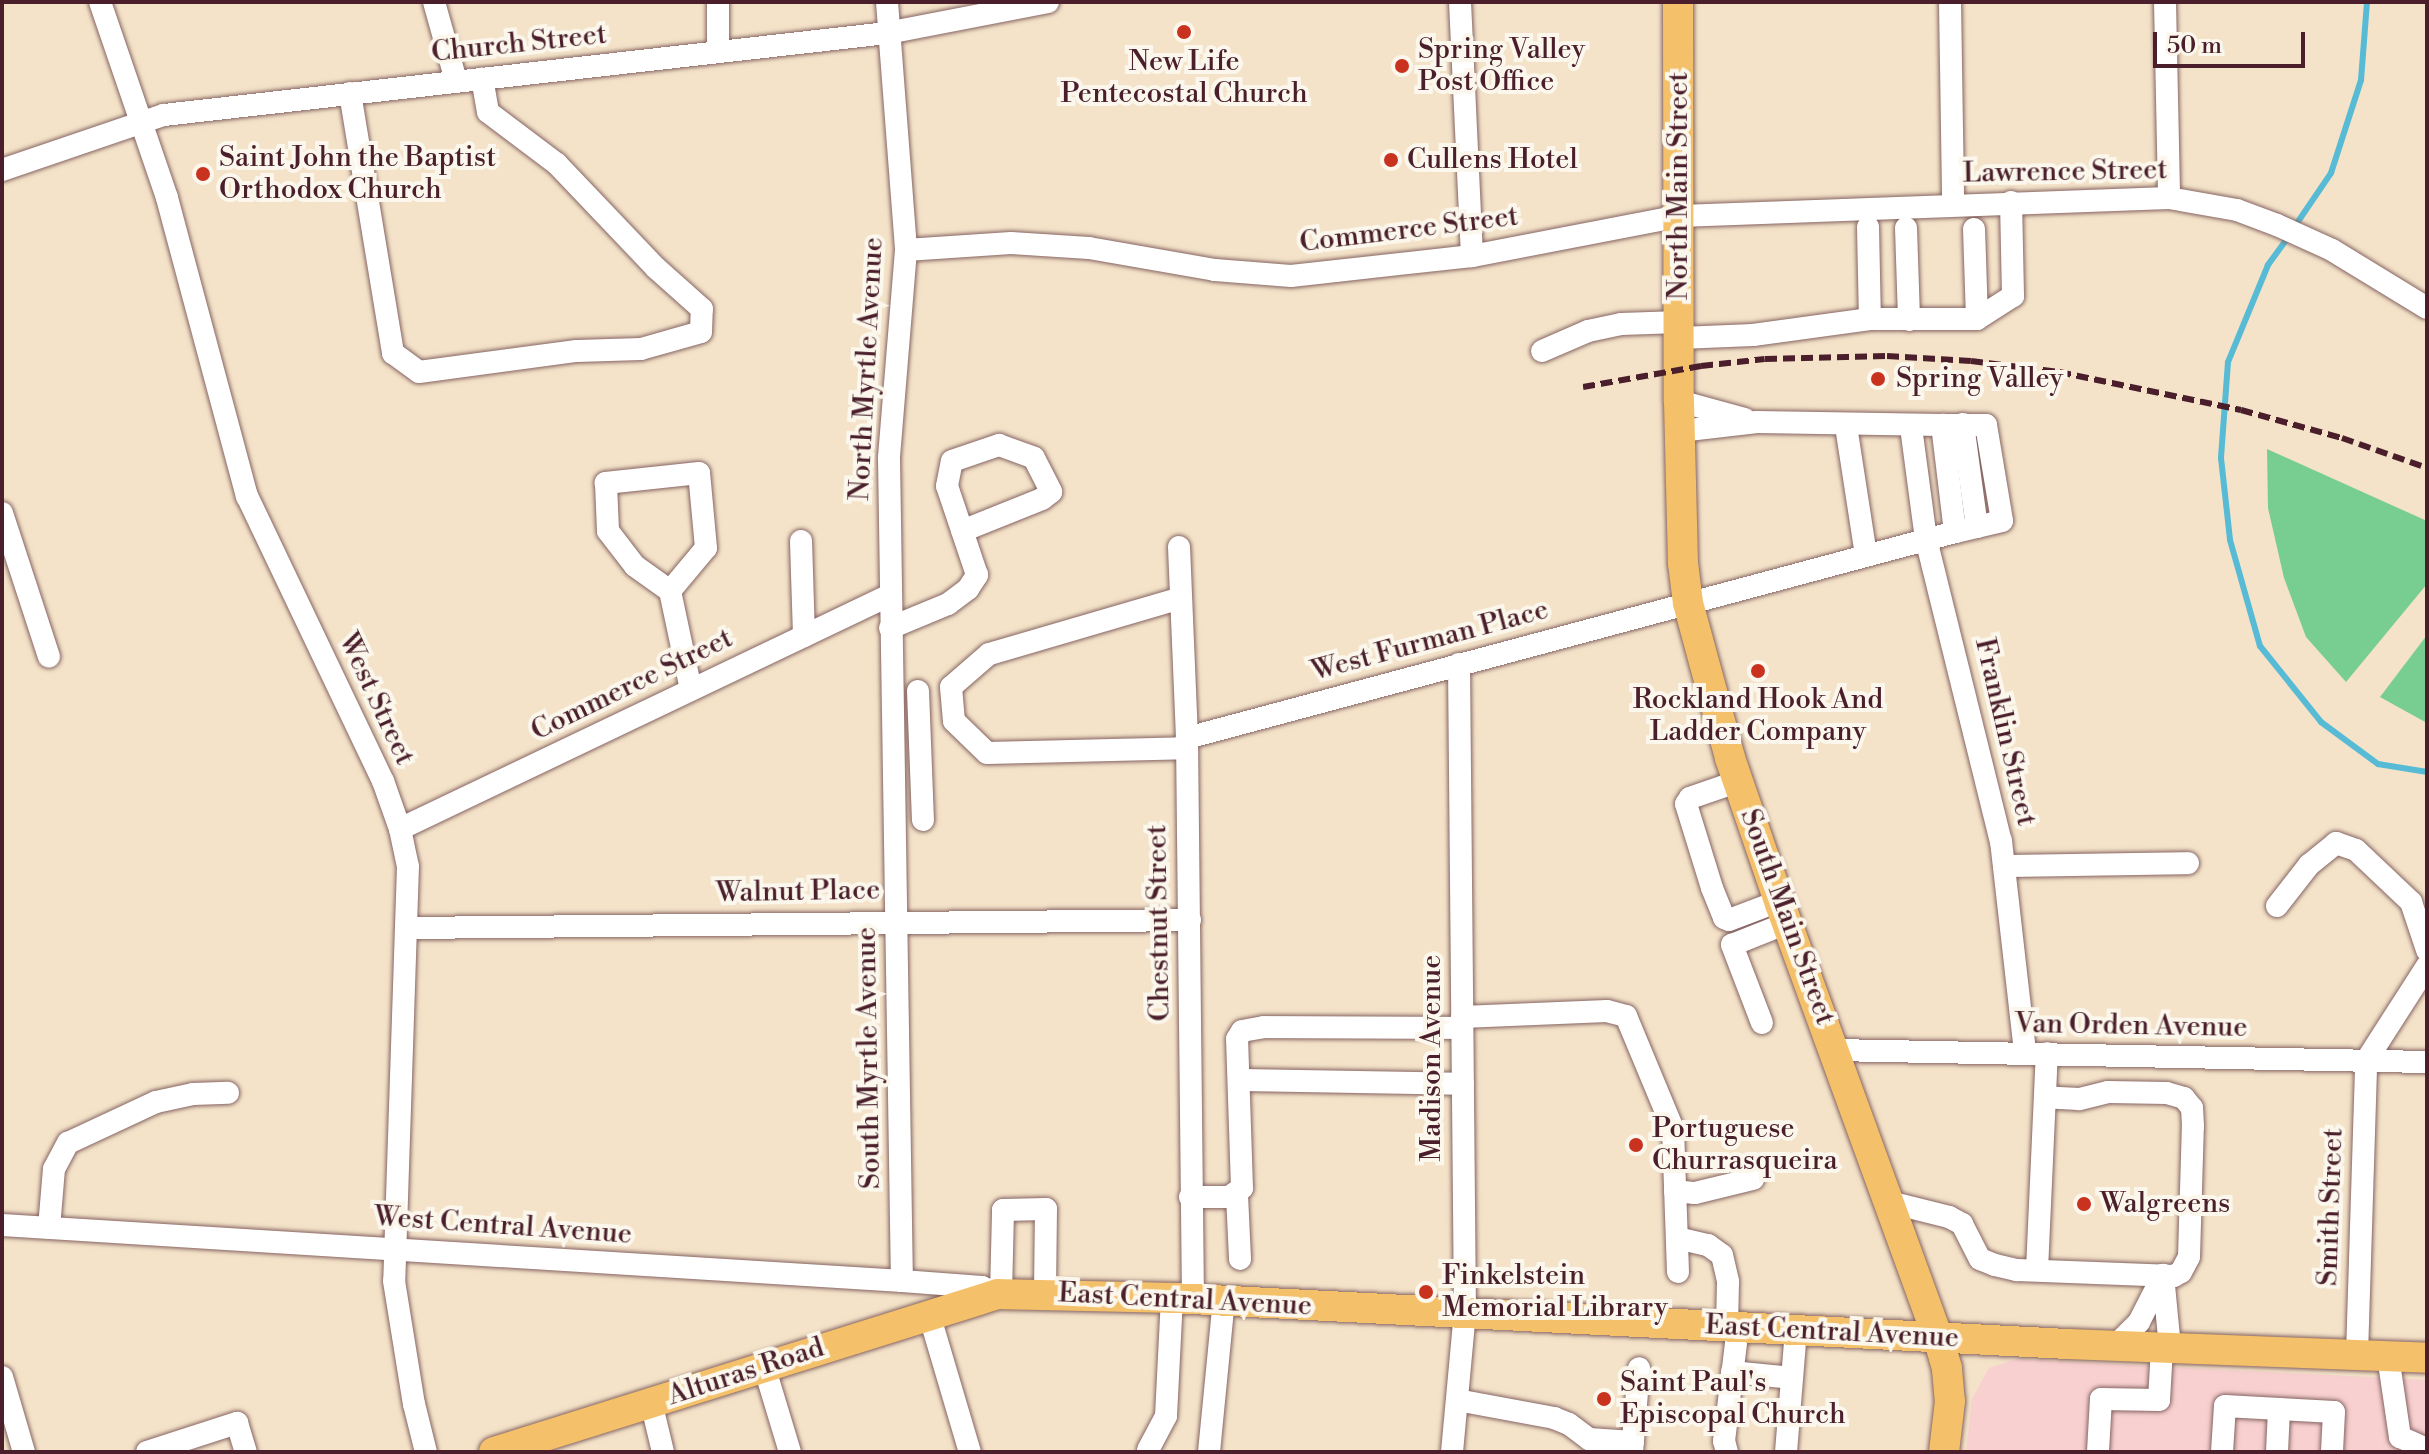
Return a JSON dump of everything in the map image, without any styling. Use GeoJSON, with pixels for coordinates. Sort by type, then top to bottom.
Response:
{"type":"FeatureCollection","features":[{"type":"Feature","properties":{"kind":"main road","name":"North Main Street"},"geometry":{"type":"LineString","coordinates":[[1678,2],[1679,369]]}},
{"type":"Feature","properties":{"kind":"main road","name":"South Main Street"},"geometry":{"type":"LineString","coordinates":[[1679,369],[1683,563],[1688,603],[1739,781],[1783,912],[1938,1337],[1947,1369],[1950,1401],[1944,1452]]}},
{"type":"Feature","properties":{"kind":"main road","name":"East Central Avenue"},"geometry":{"type":"LineString","coordinates":[[1000,1294],[1224,1300],[2115,1346],[2427,1358]]}},
{"type":"Feature","properties":{"kind":"main road","name":"Alturas Road"},"geometry":{"type":"LineString","coordinates":[[494,1452],[1000,1294]]}},
{"type":"Feature","properties":{"kind":"street","name":"West Street"},"geometry":{"type":"LineString","coordinates":[[100,2],[167,198],[247,496],[383,781],[400,829],[408,866],[394,1250],[398,1316],[426,1452]]}},
{"type":"Feature","properties":{"kind":"street"},"geometry":{"type":"LineString","coordinates":[[434,2],[456,81]]}},
{"type":"Feature","properties":{"kind":"street"},"geometry":{"type":"LineString","coordinates":[[718,2],[718,52]]}},
{"type":"Feature","properties":{"kind":"street","name":"North Myrtle Avenue"},"geometry":{"type":"LineString","coordinates":[[887,2],[906,250],[889,458],[890,595]]}},
{"type":"Feature","properties":{"kind":"street","name":"Church Street"},"geometry":{"type":"LineString","coordinates":[[2,170],[141,120],[350,93],[887,33],[1048,2]]}},
{"type":"Feature","properties":{"kind":"street"},"geometry":{"type":"LineString","coordinates":[[1460,2],[1472,256]]}},
{"type":"Feature","properties":{"kind":"street"},"geometry":{"type":"LineString","coordinates":[[1950,2],[1953,204]]}},
{"type":"Feature","properties":{"kind":"street"},"geometry":{"type":"LineString","coordinates":[[2165,2],[2169,198]]}},
{"type":"Feature","properties":{"kind":"street"},"geometry":{"type":"LineString","coordinates":[[350,93],[369,192],[377,268],[393,353],[419,372],[577,351],[641,349],[701,332],[702,309],[656,268],[557,164],[488,112],[482,79]]}},
{"type":"Feature","properties":{"kind":"street","name":"Lawrence Street"},"geometry":{"type":"LineString","coordinates":[[1680,216],[2169,198],[2237,210],[2277,225],[2332,250],[2427,308]]}},
{"type":"Feature","properties":{"kind":"street"},"geometry":{"type":"LineString","coordinates":[[1542,351],[1588,331],[1621,324],[1753,335],[1870,319],[1977,319],[2013,296],[2011,202]]}},
{"type":"Feature","properties":{"kind":"street","name":"Commerce Street"},"geometry":{"type":"LineString","coordinates":[[906,250],[1027,244],[1089,248],[1215,270],[1291,276],[1472,256],[1680,216]]}},
{"type":"Feature","properties":{"kind":"street"},"geometry":{"type":"LineString","coordinates":[[1868,227],[1870,319]]}},
{"type":"Feature","properties":{"kind":"street"},"geometry":{"type":"LineString","coordinates":[[1906,228],[1909,320]]}},
{"type":"Feature","properties":{"kind":"street"},"geometry":{"type":"LineString","coordinates":[[1974,229],[1977,319]]}},
{"type":"Feature","properties":{"kind":"street"},"geometry":{"type":"LineString","coordinates":[[1679,401],[1757,422]]}},
{"type":"Feature","properties":{"kind":"street"},"geometry":{"type":"LineString","coordinates":[[1680,431],[1757,422],[1911,427],[1952,424],[1986,425],[2002,521],[1966,529],[1952,424]]}},
{"type":"Feature","properties":{"kind":"street"},"geometry":{"type":"LineString","coordinates":[[1846,426],[1866,555]]}},
{"type":"Feature","properties":{"kind":"street","name":"Franklin Street"},"geometry":{"type":"LineString","coordinates":[[1911,427],[1926,539],[1973,722],[2004,866],[2045,1097],[2037,1270]]}},
{"type":"Feature","properties":{"kind":"street"},"geometry":{"type":"LineString","coordinates":[[890,628],[948,604],[968,589],[977,575],[962,531],[947,486],[952,461],[999,445],[1034,458],[1051,492],[1042,499],[962,531]]}},
{"type":"Feature","properties":{"kind":"street"},"geometry":{"type":"LineString","coordinates":[[670,591],[706,548],[699,473],[606,483],[608,531],[635,566],[670,591],[691,690]]}},
{"type":"Feature","properties":{"kind":"street"},"geometry":{"type":"LineString","coordinates":[[2,513],[49,657]]}},
{"type":"Feature","properties":{"kind":"street","name":"West Furman Place"},"geometry":{"type":"LineString","coordinates":[[951,687],[954,721],[987,753],[1186,743],[1459,664],[1966,529]]}},
{"type":"Feature","properties":{"kind":"street"},"geometry":{"type":"LineString","coordinates":[[801,541],[804,636]]}},
{"type":"Feature","properties":{"kind":"street","name":"Chestnut Street"},"geometry":{"type":"LineString","coordinates":[[1148,1450],[1166,1416],[1182,1299],[1190,1197],[1190,920],[1179,547]]}},
{"type":"Feature","properties":{"kind":"street","name":"Commerce Street"},"geometry":{"type":"LineString","coordinates":[[400,829],[890,595]]}},
{"type":"Feature","properties":{"kind":"street","name":"South Myrtle Avenue"},"geometry":{"type":"LineString","coordinates":[[890,595],[902,1281]]}},
{"type":"Feature","properties":{"kind":"street"},"geometry":{"type":"LineString","coordinates":[[891,692],[951,687],[989,654],[1181,598]]}},
{"type":"Feature","properties":{"kind":"street","name":"Madison Avenue"},"geometry":{"type":"LineString","coordinates":[[1452,1452],[1465,1313],[1459,664]]}},
{"type":"Feature","properties":{"kind":"street"},"geometry":{"type":"LineString","coordinates":[[918,691],[923,820]]}},
{"type":"Feature","properties":{"kind":"street"},"geometry":{"type":"LineString","coordinates":[[1739,781],[1690,798],[1686,804],[1712,888],[1724,918],[1729,920],[1783,912]]}},
{"type":"Feature","properties":{"kind":"street"},"geometry":{"type":"LineString","coordinates":[[2277,906],[2309,865],[2336,843],[2356,850],[2411,902],[2427,950]]}},
{"type":"Feature","properties":{"kind":"street"},"geometry":{"type":"LineString","coordinates":[[2004,866],[2188,863]]}},
{"type":"Feature","properties":{"kind":"street"},"geometry":{"type":"LineString","coordinates":[[1762,1023],[1732,945],[1783,912]]}},
{"type":"Feature","properties":{"kind":"street","name":"Walnut Place"},"geometry":{"type":"LineString","coordinates":[[406,928],[1190,920]]}},
{"type":"Feature","properties":{"kind":"street"},"geometry":{"type":"LineString","coordinates":[[2366,1061],[2427,966]]}},
{"type":"Feature","properties":{"kind":"street"},"geometry":{"type":"LineString","coordinates":[[1240,1259],[1237,1195],[1242,1188],[1237,1039],[1242,1031],[1264,1027],[1462,1022],[1607,1011],[1626,1016],[1673,1129],[1678,1272]]}},
{"type":"Feature","properties":{"kind":"street","name":"Van Orden Avenue"},"geometry":{"type":"LineString","coordinates":[[1834,1050],[2427,1062]]}},
{"type":"Feature","properties":{"kind":"street","name":"Smith Street"},"geometry":{"type":"LineString","coordinates":[[2357,1355],[2366,1061]]}},
{"type":"Feature","properties":{"kind":"street"},"geometry":{"type":"LineString","coordinates":[[1239,1080],[1463,1084]]}},
{"type":"Feature","properties":{"kind":"street"},"geometry":{"type":"LineString","coordinates":[[1889,1202],[1949,1217],[1962,1224],[1980,1259],[1995,1265],[2037,1270],[2163,1275],[2181,1272],[2189,1257],[2192,1108],[2184,1098],[2167,1093],[2108,1092],[2079,1099],[2045,1097]]}},
{"type":"Feature","properties":{"kind":"street"},"geometry":{"type":"LineString","coordinates":[[49,1228],[54,1169],[68,1143],[156,1102],[193,1094],[228,1093]]}},
{"type":"Feature","properties":{"kind":"street"},"geometry":{"type":"LineString","coordinates":[[1675,1191],[1695,1193],[1753,1179]]}},
{"type":"Feature","properties":{"kind":"street"},"geometry":{"type":"LineString","coordinates":[[1190,1197],[1237,1195]]}},
{"type":"Feature","properties":{"kind":"street"},"geometry":{"type":"LineString","coordinates":[[1000,1294],[1003,1210],[1046,1209],[1045,1293]]}},
{"type":"Feature","properties":{"kind":"street"},"geometry":{"type":"LineString","coordinates":[[1906,1248],[1932,1215]]}},
{"type":"Feature","properties":{"kind":"street","name":"West Central Avenue"},"geometry":{"type":"LineString","coordinates":[[2,1225],[902,1281],[982,1287],[1000,1294]]}},
{"type":"Feature","properties":{"kind":"street"},"geometry":{"type":"LineString","coordinates":[[1677,1238],[1708,1245],[1722,1255],[1732,1327],[1732,1372],[1724,1441],[1727,1452]]}},
{"type":"Feature","properties":{"kind":"street"},"geometry":{"type":"LineString","coordinates":[[2115,1346],[2139,1322],[2163,1275]]}},
{"type":"Feature","properties":{"kind":"street"},"geometry":{"type":"LineString","coordinates":[[2098,1452],[2101,1399],[2159,1400],[2166,1348],[2163,1275]]}},
{"type":"Feature","properties":{"kind":"street"},"geometry":{"type":"LineString","coordinates":[[1209,1452],[1224,1300]]}},
{"type":"Feature","properties":{"kind":"street"},"geometry":{"type":"LineString","coordinates":[[929,1314],[970,1452]]}},
{"type":"Feature","properties":{"kind":"street"},"geometry":{"type":"LineString","coordinates":[[1786,1452],[1796,1330]]}},
{"type":"Feature","properties":{"kind":"street"},"geometry":{"type":"LineString","coordinates":[[2388,1356],[2400,1437],[2427,1449]]}},
{"type":"Feature","properties":{"kind":"street"},"geometry":{"type":"LineString","coordinates":[[764,1366],[790,1452]]}},
{"type":"Feature","properties":{"kind":"street"},"geometry":{"type":"LineString","coordinates":[[1457,1400],[1554,1418],[1569,1424],[1580,1436],[1632,1447],[1639,1368]]}},
{"type":"Feature","properties":{"kind":"street"},"geometry":{"type":"LineString","coordinates":[[1732,1372],[1792,1378]]}},
{"type":"Feature","properties":{"kind":"street"},"geometry":{"type":"LineString","coordinates":[[2,1377],[24,1452]]}},
{"type":"Feature","properties":{"kind":"street"},"geometry":{"type":"LineString","coordinates":[[651,1402],[663,1452]]}},
{"type":"Feature","properties":{"kind":"street"},"geometry":{"type":"LineString","coordinates":[[2222,1452],[2225,1406],[2334,1412],[2332,1452]]}},
{"type":"Feature","properties":{"kind":"street"},"geometry":{"type":"LineString","coordinates":[[2277,1452],[2279,1409]]}},
{"type":"Feature","properties":{"kind":"street"},"geometry":{"type":"LineString","coordinates":[[147,1452],[186,1446],[237,1423],[246,1452]]}},
{"type":"Feature","properties":{"kind":"shaded area"},"geometry":{"type":"Polygon","coordinates":[[[2016,1359],[2427,1380],[2427,1452],[1966,1452],[1972,1399],[1989,1368],[2016,1359]]]}},
{"type":"Feature","properties":{"kind":"green space"},"geometry":{"type":"Polygon","coordinates":[[[2267,449],[2427,521],[2427,584],[2346,682],[2306,637],[2284,578],[2268,508],[2267,449]]]}},
{"type":"Feature","properties":{"kind":"green space"},"geometry":{"type":"Polygon","coordinates":[[[2427,635],[2427,723],[2380,697],[2427,635]]]}},
{"type":"Feature","properties":{"kind":"waterway"},"geometry":{"type":"LineString","coordinates":[[2295,226],[2331,173],[2361,80],[2367,2]]}},
{"type":"Feature","properties":{"kind":"waterway"},"geometry":{"type":"LineString","coordinates":[[2289,236],[2268,265],[2228,362],[2221,458],[2230,540],[2260,646],[2321,722],[2378,764],[2427,772]]}},
{"type":"Feature","properties":{"kind":"railway"},"geometry":{"type":"LineString","coordinates":[[1583,387],[1701,366],[1765,359],[1887,356],[1971,361],[2059,372],[2241,410],[2342,438],[2427,468]]}},
{"type":"Feature","properties":{"kind":"place","name":"New Life Pentecostal Church"},"geometry":{"type":"Point","coordinates":[1184,32]}},
{"type":"Feature","properties":{"kind":"place","name":"Spring Valley Post Office"},"geometry":{"type":"Point","coordinates":[1402,66]}},
{"type":"Feature","properties":{"kind":"place","name":"Cullens Hotel"},"geometry":{"type":"Point","coordinates":[1391,160]}},
{"type":"Feature","properties":{"kind":"place","name":"Saint John the Baptist Orthodox Church"},"geometry":{"type":"Point","coordinates":[203,174]}},
{"type":"Feature","properties":{"kind":"place","name":"Spring Valley"},"geometry":{"type":"Point","coordinates":[1878,379]}},
{"type":"Feature","properties":{"kind":"place","name":"Rockland Hook And Ladder Company"},"geometry":{"type":"Point","coordinates":[1758,671]}},
{"type":"Feature","properties":{"kind":"place","name":"Portuguese Churrasqueira"},"geometry":{"type":"Point","coordinates":[1636,1145]}},
{"type":"Feature","properties":{"kind":"place","name":"Walgreens"},"geometry":{"type":"Point","coordinates":[2084,1204]}},
{"type":"Feature","properties":{"kind":"place","name":"Finkelstein Memorial Library"},"geometry":{"type":"Point","coordinates":[1426,1292]}},
{"type":"Feature","properties":{"kind":"place","name":"Saint Paul's Episcopal Church"},"geometry":{"type":"Point","coordinates":[1604,1399]}}]}
